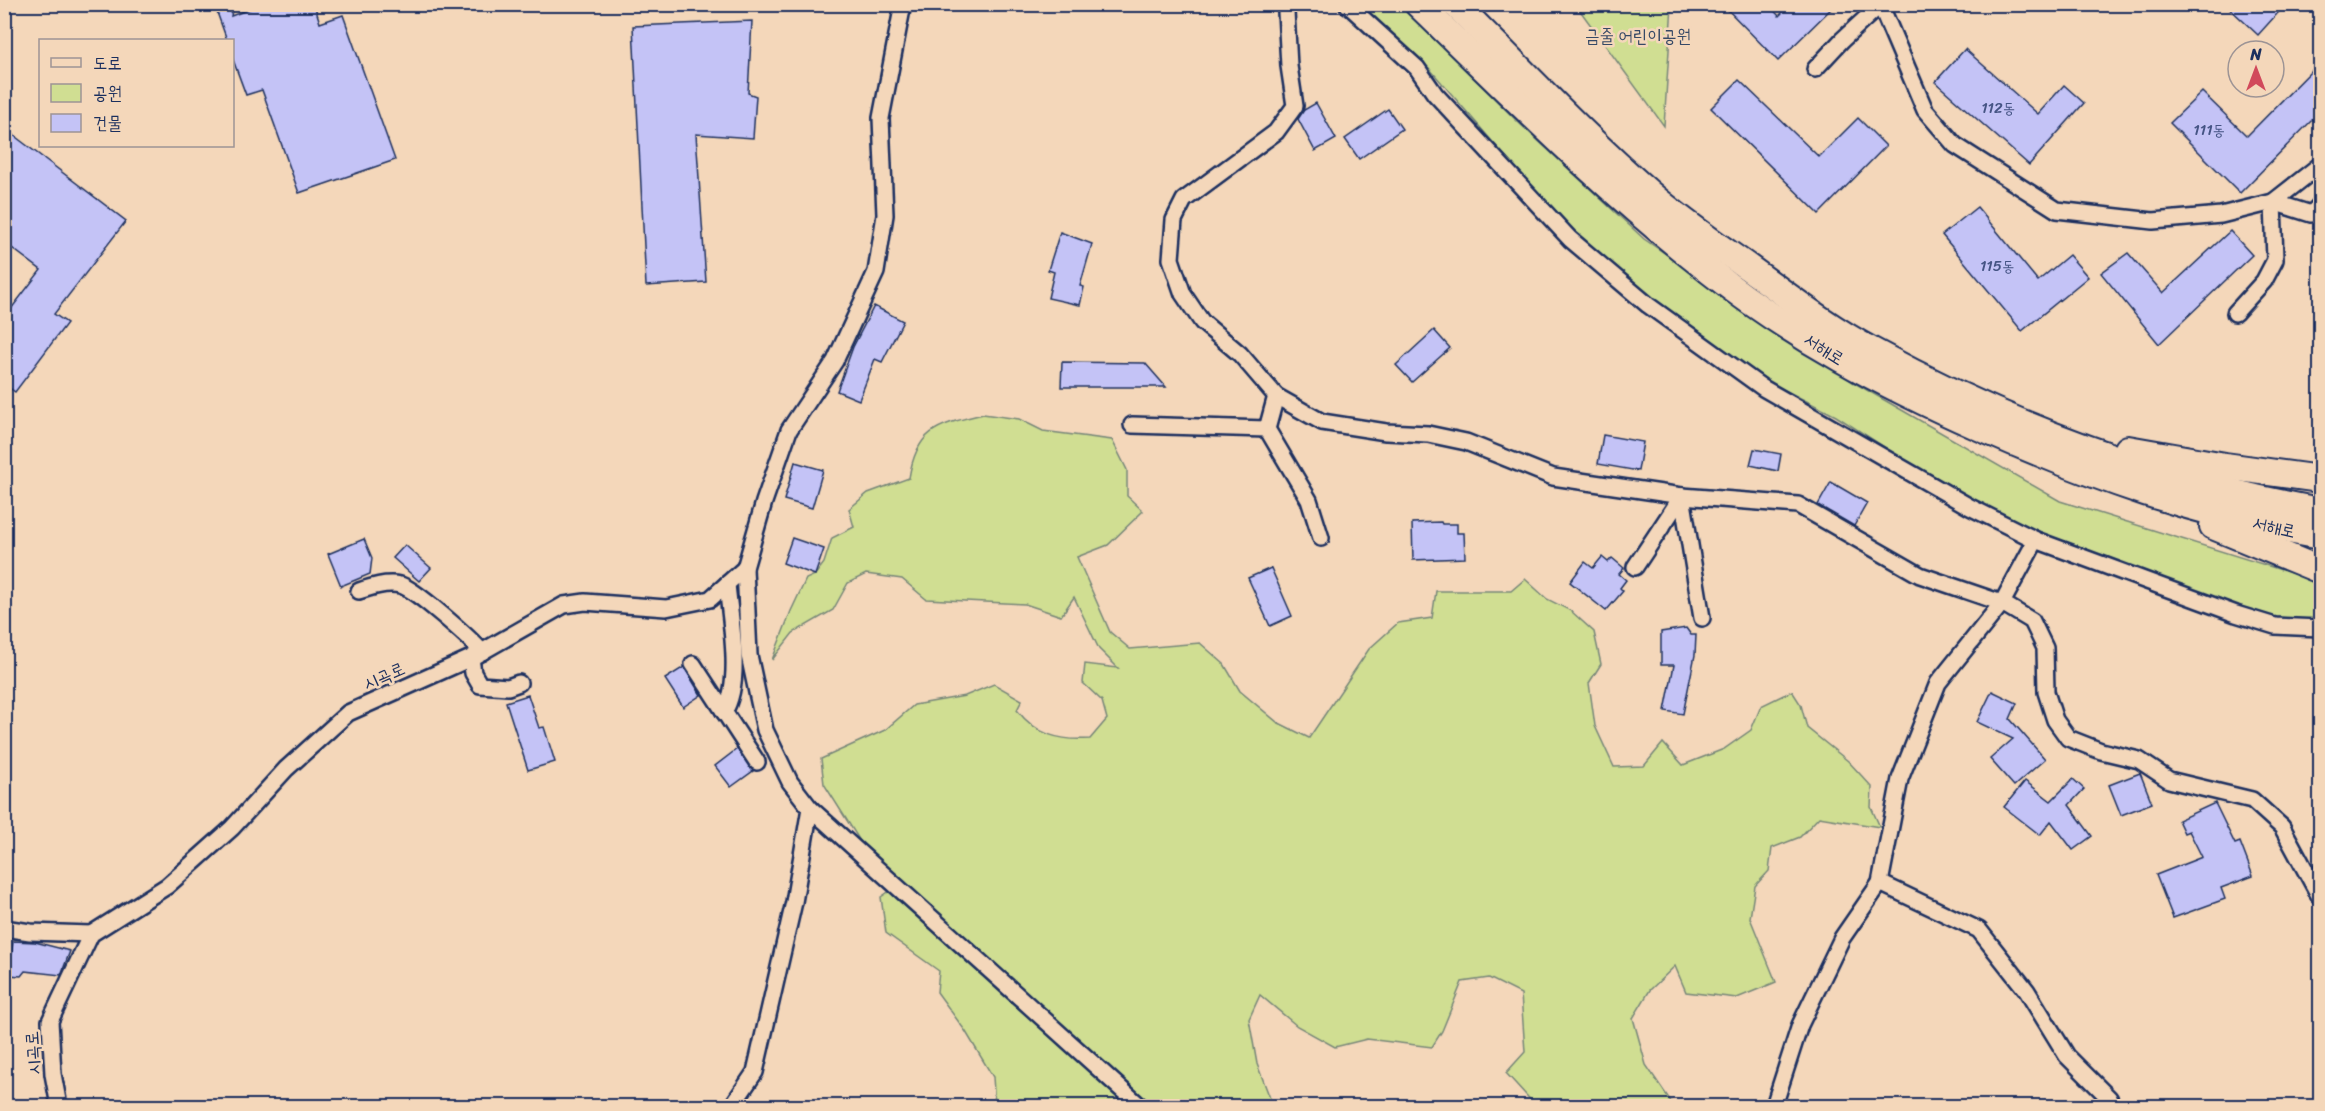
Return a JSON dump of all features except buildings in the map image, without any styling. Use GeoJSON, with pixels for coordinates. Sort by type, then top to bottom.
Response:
{"type":"FeatureCollection","features":[{"type":"Feature","properties":{"kind":"highway","name":"서해로"},"geometry":{"type":"LineString","coordinates":[[1418,4],[1600,181],[1737,292],[1845,362],[1913,398],[2077,469],[2134,490],[2203,512],[2320,536]]}},
{"type":"Feature","properties":{"kind":"highway","name":"서해로"},"geometry":{"type":"LineString","coordinates":[[1455,4],[1650,194],[1701,234],[1810,312],[1871,351],[1991,409],[2094,452],[2161,474],[2276,503],[2320,511]]}},
{"type":"Feature","properties":{"kind":"highway"},"geometry":{"type":"LineString","coordinates":[[1991,409],[2062,432],[2136,450],[2225,466],[2320,479]]}},
{"type":"Feature","properties":{"kind":"highway"},"geometry":{"type":"LineString","coordinates":[[2077,469],[2320,570]]}},
{"type":"Feature","properties":{"kind":"street"},"geometry":{"type":"LineString","coordinates":[[903,4],[881,118],[885,215],[876,272],[835,361],[789,430],[764,502],[745,568],[749,655],[765,730],[790,782],[810,808],[1140,1107]]}},
{"type":"Feature","properties":{"kind":"street"},"geometry":{"type":"LineString","coordinates":[[1288,4],[1286,12],[1289,66],[1295,106],[1275,132],[1184,200],[1174,220],[1171,259],[1182,294],[1202,322],[1240,354],[1275,396],[1322,422],[1386,432],[1428,434],[1466,442],[1553,477],[1682,496],[1798,505],[1920,575],[2002,603],[2032,621],[2045,648],[2046,692],[2055,720],[2068,738],[2101,751],[2139,760],[2169,780],[2252,800],[2282,827],[2320,897]]}},
{"type":"Feature","properties":{"kind":"street"},"geometry":{"type":"LineString","coordinates":[[1347,4],[1417,68],[1435,94],[1570,239],[1648,305],[1763,388],[1970,507],[2036,540],[2236,614],[2275,626],[2320,628]]}},
{"type":"Feature","properties":{"kind":"street"},"geometry":{"type":"LineString","coordinates":[[1815,69],[1879,5],[1925,110],[1955,145],[2056,210],[2154,221],[2221,214],[2273,202],[2320,165]]}},
{"type":"Feature","properties":{"kind":"street"},"geometry":{"type":"LineString","coordinates":[[2273,202],[2312,214],[2320,206]]}},
{"type":"Feature","properties":{"kind":"street"},"geometry":{"type":"LineString","coordinates":[[2235,313],[2264,281],[2275,260],[2273,202]]}},
{"type":"Feature","properties":{"kind":"street"},"geometry":{"type":"LineString","coordinates":[[1275,396],[1267,429],[1310,500],[1321,538]]}},
{"type":"Feature","properties":{"kind":"street"},"geometry":{"type":"LineString","coordinates":[[1132,425],[1267,429]]}},
{"type":"Feature","properties":{"kind":"street"},"geometry":{"type":"LineString","coordinates":[[1635,567],[1682,496]]}},
{"type":"Feature","properties":{"kind":"street"},"geometry":{"type":"LineString","coordinates":[[1682,496],[1702,618]]}},
{"type":"Feature","properties":{"kind":"street"},"geometry":{"type":"LineString","coordinates":[[1774,1107],[1800,1025],[1842,938],[1880,883],[1900,779],[1938,683],[2002,603],[2036,540]]}},
{"type":"Feature","properties":{"kind":"street","name":"시곡로"},"geometry":{"type":"LineString","coordinates":[[59,1107],[53,1074],[50,1021],[91,933],[167,886],[232,828],[286,769],[348,713],[477,655],[564,605],[585,602],[666,608],[710,599],[745,568]]}},
{"type":"Feature","properties":{"kind":"street"},"geometry":{"type":"LineString","coordinates":[[724,712],[729,704],[733,681],[727,584]]}},
{"type":"Feature","properties":{"kind":"street"},"geometry":{"type":"LineString","coordinates":[[359,591],[377,585],[400,585],[414,591],[477,655],[473,673],[480,685],[508,687],[519,683]]}},
{"type":"Feature","properties":{"kind":"street"},"geometry":{"type":"LineString","coordinates":[[693,664],[757,762]]}},
{"type":"Feature","properties":{"kind":"street"},"geometry":{"type":"LineString","coordinates":[[732,1107],[755,1072],[794,902],[810,808]]}},
{"type":"Feature","properties":{"kind":"street"},"geometry":{"type":"LineString","coordinates":[[1880,883],[1979,930],[2027,991],[2067,1056],[2109,1098],[2113,1107]]}},
{"type":"Feature","properties":{"kind":"street"},"geometry":{"type":"LineString","coordinates":[[4,928],[30,932],[91,933]]}},
{"type":"Feature","properties":{"kind":"green space"},"geometry":{"type":"Polygon","coordinates":[[[1358,5],[1400,5],[1518,122],[1644,239],[1853,382],[2060,501],[2320,582],[2320,621],[2265,616],[2054,542],[1979,508],[1836,416],[1769,382],[1633,289],[1541,198],[1429,68],[1358,5]]]}},
{"type":"Feature","properties":{"kind":"green space","name":"금줄 어린이공원"},"geometry":{"type":"Polygon","coordinates":[[[1576,5],[1672,5],[1664,126],[1576,5]]]}},
{"type":"Feature","properties":{"kind":"green space"},"geometry":{"type":"Polygon","coordinates":[[[983,414],[1019,419],[1043,431],[1112,440],[1127,470],[1127,496],[1143,511],[1108,545],[1077,557],[1110,632],[1130,649],[1200,643],[1224,664],[1240,691],[1277,722],[1309,738],[1369,649],[1398,623],[1432,618],[1436,591],[1511,591],[1525,579],[1547,599],[1571,611],[1594,632],[1601,664],[1589,683],[1595,726],[1614,767],[1644,766],[1663,743],[1683,765],[1724,749],[1751,730],[1761,706],[1792,691],[1801,705],[1807,728],[1848,761],[1872,787],[1871,807],[1880,827],[1819,817],[1800,837],[1772,848],[1769,871],[1755,886],[1750,918],[1776,982],[1737,998],[1686,992],[1675,966],[1650,990],[1633,1018],[1646,1065],[1674,1106],[1536,1106],[1506,1073],[1525,1052],[1521,994],[1489,978],[1462,982],[1442,1031],[1432,1047],[1367,1039],[1335,1047],[1297,1026],[1260,995],[1249,1019],[1257,1064],[1273,1106],[995,1106],[993,1077],[966,1032],[937,992],[939,971],[886,933],[881,897],[891,890],[824,784],[821,759],[885,730],[914,705],[965,696],[994,684],[1022,700],[1017,710],[1024,719],[1041,731],[1069,739],[1090,739],[1107,719],[1102,701],[1083,683],[1085,664],[1118,668],[1099,649],[1074,597],[1061,616],[1025,604],[926,599],[902,579],[866,574],[848,583],[833,610],[793,633],[772,660],[806,579],[815,575],[824,563],[832,538],[854,527],[849,509],[868,493],[909,478],[918,448],[932,431],[983,414]]]}}]}
